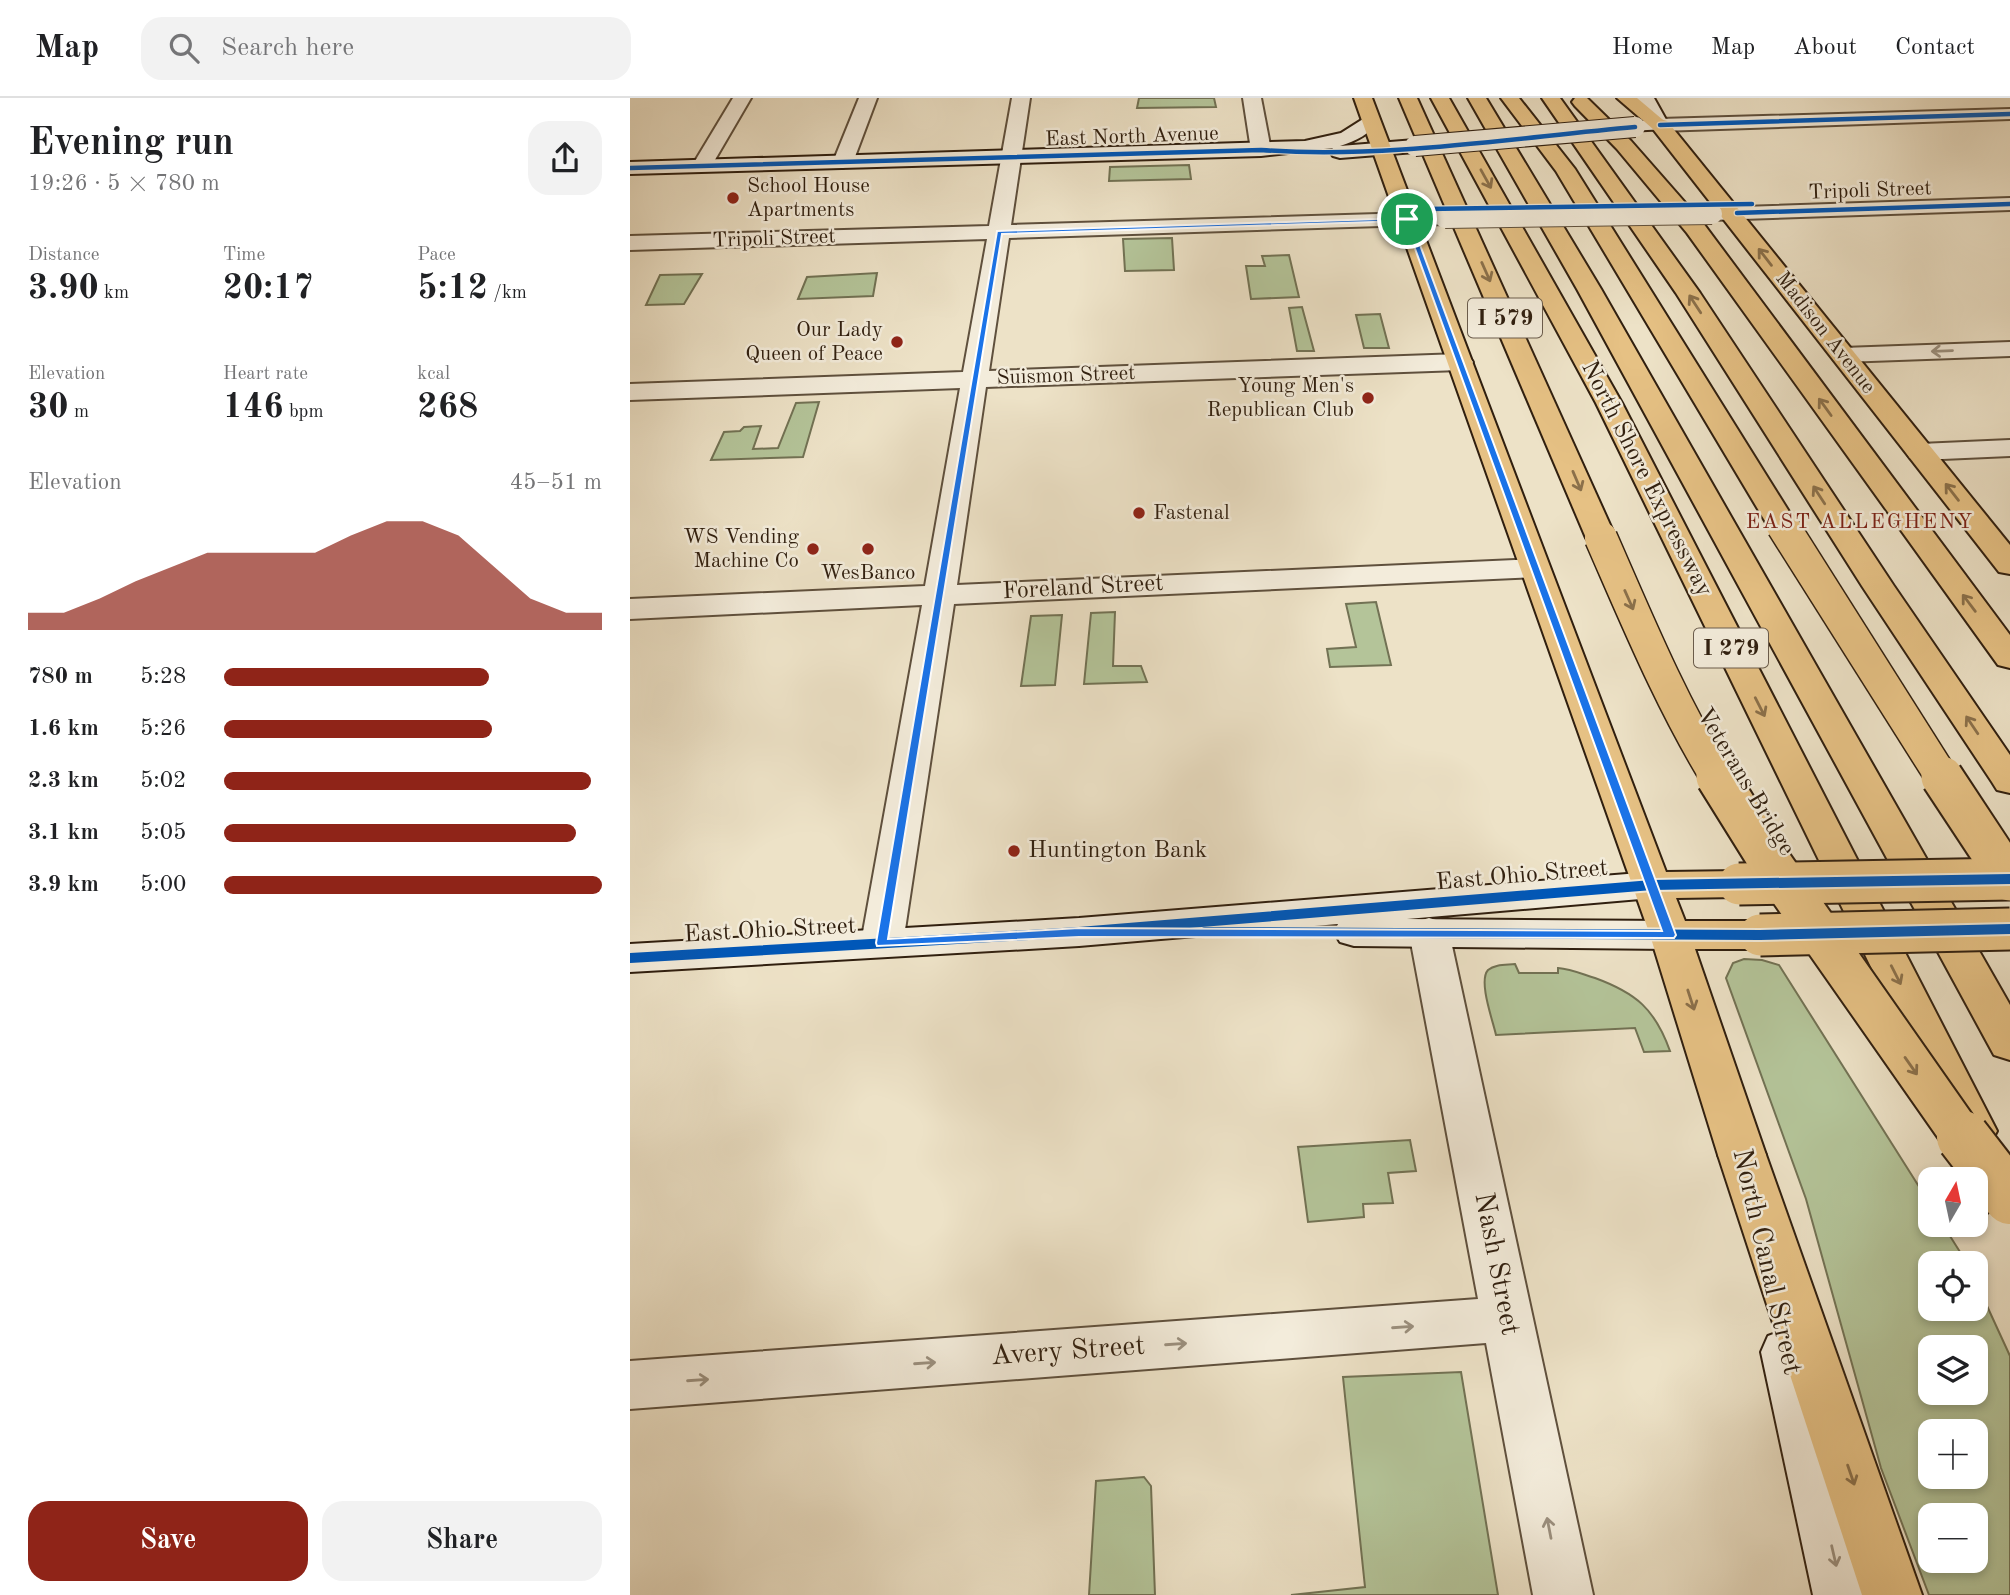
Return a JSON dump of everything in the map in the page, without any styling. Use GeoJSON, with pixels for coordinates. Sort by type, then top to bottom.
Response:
{"type":"FeatureCollection","features":[{"type":"Feature","properties":{"kind":"main road","name":"North Canal Street"},"geometry":{"type":"LineString","coordinates":[[1363,98],[1670,935],[1742,1155]]}},
{"type":"Feature","properties":{"kind":"main road","name":"Veterans Bridge"},"geometry":{"type":"LineString","coordinates":[[1408,98],[1657,666],[1713,771],[1770,862],[1940,1108],[2010,1198]]}},
{"type":"Feature","properties":{"kind":"main road","name":"North Shore Expressway"},"geometry":{"type":"LineString","coordinates":[[1440,98],[1609,402],[2010,1203]]}},
{"type":"Feature","properties":{"kind":"main road"},"geometry":{"type":"LineString","coordinates":[[1477,98],[1590,289],[2010,1044]]}},
{"type":"Feature","properties":{"kind":"main road"},"geometry":{"type":"LineString","coordinates":[[1510,98],[1565,169],[1905,722],[2010,880]]}},
{"type":"Feature","properties":{"kind":"main road"},"geometry":{"type":"LineString","coordinates":[[1551,98],[1688,293],[1878,586],[2010,782]]}},
{"type":"Feature","properties":{"kind":"main road"},"geometry":{"type":"LineString","coordinates":[[1577,98],[1624,145],[1695,228],[2010,658]]}},
{"type":"Feature","properties":{"kind":"main road"},"geometry":{"type":"LineString","coordinates":[[1626,98],[1660,125]]}},
{"type":"Feature","properties":{"kind":"main road","name":"Madison Avenue"},"geometry":{"type":"LineString","coordinates":[[1660,125],[1721,214],[1843,355],[2010,565]]}},
{"type":"Feature","properties":{"kind":"main road","name":"East Ohio Street"},"geometry":{"type":"LineString","coordinates":[[1652,885],[2010,880]]}},
{"type":"Feature","properties":{"kind":"main road","name":"East Ohio Street"},"geometry":{"type":"LineString","coordinates":[[1670,935],[2010,929]]}},
{"type":"Feature","properties":{"kind":"main road"},"geometry":{"type":"LineString","coordinates":[[1742,1155],[1892,1595]]}},
{"type":"Feature","properties":{"kind":"street"},"geometry":{"type":"LineString","coordinates":[[702,166],[742,98]]}},
{"type":"Feature","properties":{"kind":"street"},"geometry":{"type":"LineString","coordinates":[[842,162],[868,98]]}},
{"type":"Feature","properties":{"kind":"street"},"geometry":{"type":"LineString","coordinates":[[882,943],[1021,98]]}},
{"type":"Feature","properties":{"kind":"street"},"geometry":{"type":"LineString","coordinates":[[1252,98],[1261,150]]}},
{"type":"Feature","properties":{"kind":"street","name":"Madison Avenue"},"geometry":{"type":"LineString","coordinates":[[1645,98],[1660,125]]}},
{"type":"Feature","properties":{"kind":"street","name":"East North Avenue"},"geometry":{"type":"LineString","coordinates":[[1261,150],[1304,153],[1381,150],[1660,125],[2010,114]]}},
{"type":"Feature","properties":{"kind":"street","name":"East North Avenue"},"geometry":{"type":"LineString","coordinates":[[630,168],[1261,150],[1344,140],[1362,131],[1371,120]]}},
{"type":"Feature","properties":{"kind":"street","name":"Tripoli Street"},"geometry":{"type":"LineString","coordinates":[[630,243],[2010,204]]}},
{"type":"Feature","properties":{"kind":"street"},"geometry":{"type":"LineString","coordinates":[[1843,355],[2010,349]]}},
{"type":"Feature","properties":{"kind":"street","name":"Suismon Street"},"geometry":{"type":"LineString","coordinates":[[630,392],[1460,362]]}},
{"type":"Feature","properties":{"kind":"street"},"geometry":{"type":"LineString","coordinates":[[1920,452],[2010,448]]}},
{"type":"Feature","properties":{"kind":"street","name":"Foreland Street"},"geometry":{"type":"LineString","coordinates":[[630,609],[1535,568]]}},
{"type":"Feature","properties":{"kind":"street","name":"East Ohio Street"},"geometry":{"type":"LineString","coordinates":[[630,958],[1079,932],[1652,885]]}},
{"type":"Feature","properties":{"kind":"street","name":"East Ohio Street"},"geometry":{"type":"LineString","coordinates":[[1079,932],[1670,935]]}},
{"type":"Feature","properties":{"kind":"street","name":"Nash Street"},"geometry":{"type":"LineString","coordinates":[[1429,932],[1563,1595]]}},
{"type":"Feature","properties":{"kind":"street","name":"North Canal Street"},"geometry":{"type":"LineString","coordinates":[[1742,1155],[1843,1595]]}},
{"type":"Feature","properties":{"kind":"street","name":"Avery Street"},"geometry":{"type":"LineString","coordinates":[[630,1385],[1507,1320]]}},
{"type":"Feature","properties":{"kind":"green space"},"geometry":{"type":"Polygon","coordinates":[[[1139,98],[1214,98],[1216,107],[1137,108],[1139,98]]]}},
{"type":"Feature","properties":{"kind":"green space"},"geometry":{"type":"Polygon","coordinates":[[[1189,165],[1191,179],[1109,181],[1110,167],[1189,165]]]}},
{"type":"Feature","properties":{"kind":"green space"},"geometry":{"type":"Polygon","coordinates":[[[1172,238],[1174,270],[1125,271],[1123,239],[1172,238]]]}},
{"type":"Feature","properties":{"kind":"green space"},"geometry":{"type":"Polygon","coordinates":[[[1289,255],[1299,297],[1251,299],[1246,266],[1265,266],[1262,256],[1289,255]]]}},
{"type":"Feature","properties":{"kind":"green space"},"geometry":{"type":"Polygon","coordinates":[[[877,273],[873,296],[798,299],[807,277],[877,273]]]}},
{"type":"Feature","properties":{"kind":"green space"},"geometry":{"type":"Polygon","coordinates":[[[702,274],[684,304],[646,305],[660,275],[702,274]]]}},
{"type":"Feature","properties":{"kind":"green space"},"geometry":{"type":"Polygon","coordinates":[[[1302,307],[1314,351],[1297,351],[1289,308],[1302,307]]]}},
{"type":"Feature","properties":{"kind":"green space"},"geometry":{"type":"Polygon","coordinates":[[[1380,314],[1389,348],[1364,348],[1356,315],[1380,314]]]}},
{"type":"Feature","properties":{"kind":"green space"},"geometry":{"type":"Polygon","coordinates":[[[819,402],[803,457],[711,460],[724,432],[740,431],[744,427],[761,426],[753,449],[778,448],[796,403],[819,402]]]}},
{"type":"Feature","properties":{"kind":"green space"},"geometry":{"type":"Polygon","coordinates":[[[1376,602],[1391,665],[1330,667],[1327,649],[1356,647],[1346,604],[1376,602]]]}},
{"type":"Feature","properties":{"kind":"green space"},"geometry":{"type":"Polygon","coordinates":[[[1115,612],[1113,666],[1141,666],[1147,682],[1084,684],[1091,613],[1115,612]]]}},
{"type":"Feature","properties":{"kind":"green space"},"geometry":{"type":"Polygon","coordinates":[[[1062,615],[1055,685],[1021,686],[1031,616],[1062,615]]]}},
{"type":"Feature","properties":{"kind":"green space"},"geometry":{"type":"Polygon","coordinates":[[[1744,959],[1779,965],[1918,1185],[1918,1237],[1951,1237],[1959,1251],[1918,1251],[1918,1321],[1988,1321],[1988,1308],[2010,1356],[2010,1595],[1929,1595],[1921,1573],[1988,1573],[1988,1503],[1918,1503],[1918,1566],[1881,1468],[1806,1199],[1726,978],[1733,963],[1744,959]]]}},
{"type":"Feature","properties":{"kind":"green space"},"geometry":{"type":"Polygon","coordinates":[[[1515,964],[1519,973],[1558,973],[1558,968],[1595,978],[1622,990],[1650,1013],[1670,1051],[1644,1052],[1635,1028],[1496,1035],[1485,992],[1485,975],[1494,967],[1515,964]]]}},
{"type":"Feature","properties":{"kind":"green space"},"geometry":{"type":"Polygon","coordinates":[[[1410,1140],[1416,1171],[1388,1173],[1393,1203],[1363,1204],[1364,1217],[1308,1222],[1298,1147],[1410,1140]]]}},
{"type":"Feature","properties":{"kind":"green space"},"geometry":{"type":"Polygon","coordinates":[[[1461,1372],[1498,1595],[1291,1595],[1365,1587],[1343,1377],[1461,1372]]]}},
{"type":"Feature","properties":{"kind":"green space"},"geometry":{"type":"Polygon","coordinates":[[[1144,1477],[1151,1486],[1155,1595],[1089,1595],[1096,1481],[1144,1477]]]}},
{"type":"Feature","properties":{"kind":"cycle path"},"geometry":{"type":"LineString","coordinates":[[1660,125],[2010,114]]}},
{"type":"Feature","properties":{"kind":"cycle path"},"geometry":{"type":"LineString","coordinates":[[630,168],[1261,150],[1304,153],[1381,150],[1635,127]]}},
{"type":"Feature","properties":{"kind":"cycle path"},"geometry":{"type":"LineString","coordinates":[[1427,209],[1752,204]]}},
{"type":"Feature","properties":{"kind":"cycle path"},"geometry":{"type":"LineString","coordinates":[[1737,213],[2010,204]]}},
{"type":"Feature","properties":{"kind":"cycle path"},"geometry":{"type":"LineString","coordinates":[[630,958],[1079,932],[1652,885],[2010,879]]}},
{"type":"Feature","properties":{"kind":"cycle path"},"geometry":{"type":"LineString","coordinates":[[1205,932],[1760,935],[2010,929]]}},
{"type":"Feature","properties":{"kind":"place","name":"School House Apartments"},"geometry":{"type":"Point","coordinates":[733,198]}},
{"type":"Feature","properties":{"kind":"place","name":"Our Lady Queen of Peace"},"geometry":{"type":"Point","coordinates":[897,342]}},
{"type":"Feature","properties":{"kind":"place","name":"Young Men's Republican Club"},"geometry":{"type":"Point","coordinates":[1368,398]}},
{"type":"Feature","properties":{"kind":"place","name":"Fastenal"},"geometry":{"type":"Point","coordinates":[1139,513]}},
{"type":"Feature","properties":{"kind":"place","name":"WS Vending Machine Co"},"geometry":{"type":"Point","coordinates":[813,549]}},
{"type":"Feature","properties":{"kind":"place","name":"WesBanco"},"geometry":{"type":"Point","coordinates":[868,549]}},
{"type":"Feature","properties":{"kind":"place","name":"Huntington Bank"},"geometry":{"type":"Point","coordinates":[1014,851]}},
{"type":"Feature","properties":{"kind":"district","name":"EAST ALLEGHENY"},"geometry":{"type":"Point","coordinates":[1860,522]}},
{"type":"Feature","properties":{"kind":"route"},"geometry":{"type":"LineString","coordinates":[[1407,219],[1670,935],[1079,932],[882,943],[999,232],[1407,219]]}}]}
